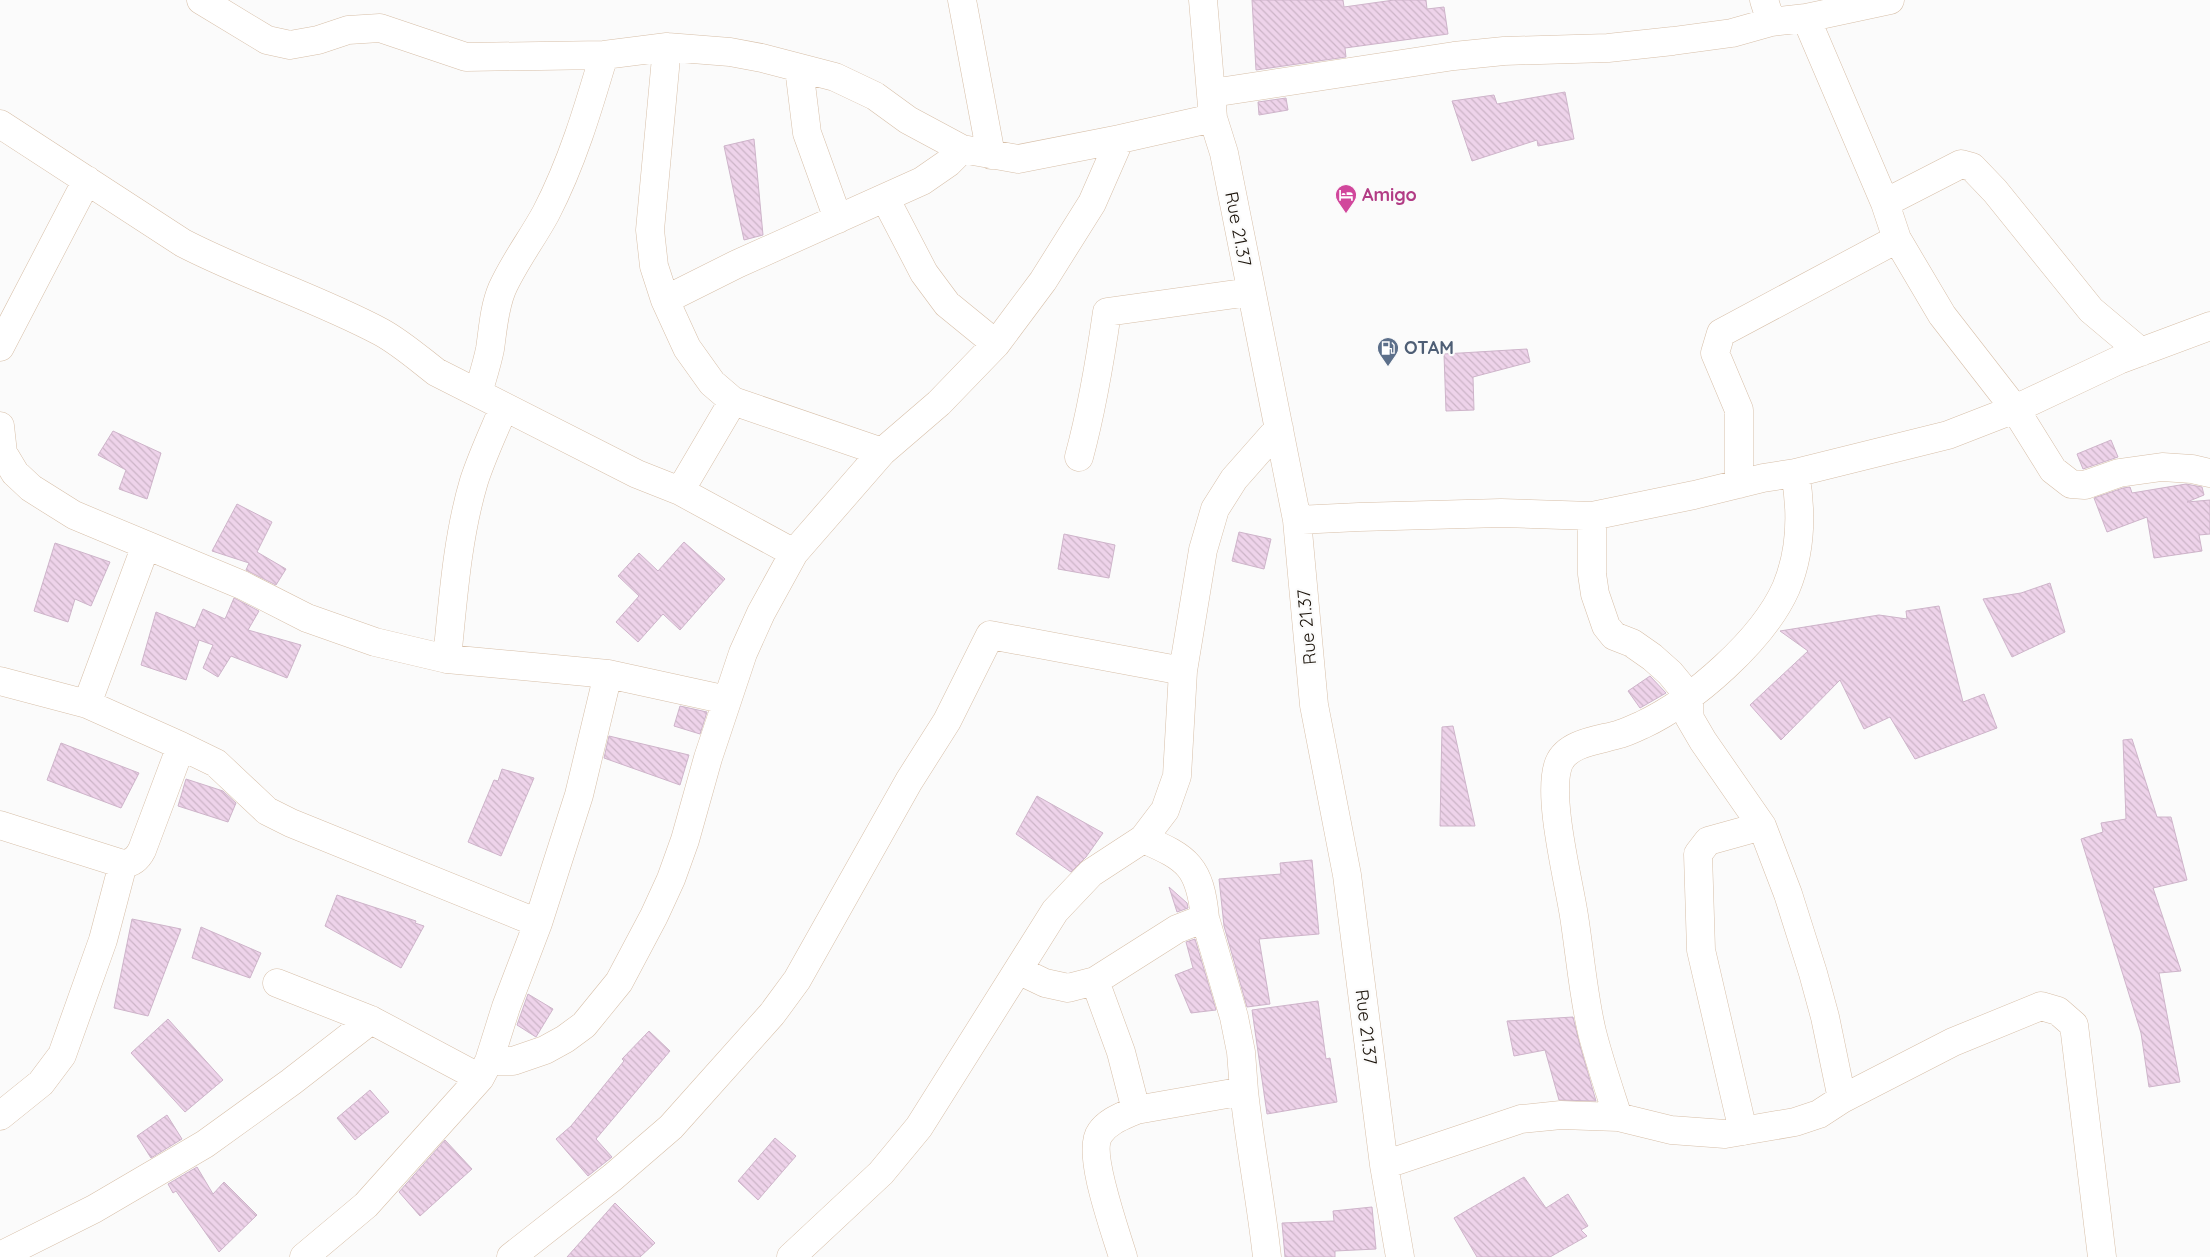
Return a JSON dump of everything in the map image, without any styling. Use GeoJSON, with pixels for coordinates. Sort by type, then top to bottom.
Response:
{"type":"FeatureCollection","features":[{"type":"Feature","properties":{"kind":"street"},"geometry":{"type":"LineString","coordinates":[[201,0],[267,40],[290,45],[318,40],[348,30],[380,28],[466,57],[604,55],[667,47],[730,52],[835,77],[876,96],[908,120],[962,148],[1018,159],[1120,139],[1212,105],[1454,56],[1504,51],[1608,48],[1673,41],[1732,33],[1767,11],[1806,18],[1890,0]]}},
{"type":"Feature","properties":{"kind":"street"},"geometry":{"type":"LineString","coordinates":[[962,0],[991,154]]}},
{"type":"Feature","properties":{"kind":"street","name":"Rue 21.37"},"geometry":{"type":"LineString","coordinates":[[1203,0],[1212,105],[1224,153],[1250,292],[1297,520],[1314,705],[1347,876],[1384,1165],[1400,1257]]}},
{"type":"Feature","properties":{"kind":"street"},"geometry":{"type":"LineString","coordinates":[[1806,18],[1885,203],[1897,238],[1942,315],[2015,409],[2053,470],[2071,484],[2086,484],[2118,473],[2162,467],[2192,468],[2210,472]]}},
{"type":"Feature","properties":{"kind":"street"},"geometry":{"type":"LineString","coordinates":[[667,47],[650,230],[654,266],[665,300],[687,348],[712,383],[733,401],[882,452]]}},
{"type":"Feature","properties":{"kind":"street"},"geometry":{"type":"LineString","coordinates":[[478,393],[487,362],[495,311],[501,291],[516,260],[546,212],[564,173],[587,114],[604,55]]}},
{"type":"Feature","properties":{"kind":"street"},"geometry":{"type":"LineString","coordinates":[[799,68],[807,133],[838,219]]}},
{"type":"Feature","properties":{"kind":"street"},"geometry":{"type":"LineString","coordinates":[[0,124],[183,243],[212,258],[277,284],[381,332],[436,372],[637,474],[680,491],[794,554]]}},
{"type":"Feature","properties":{"kind":"street"},"geometry":{"type":"LineString","coordinates":[[278,983],[371,1020],[484,1069],[545,1050],[584,1025],[619,982],[671,879],[685,840],[708,758],[743,653],[757,621],[794,554],[882,452],[939,403],[996,344],[1043,281],[1092,202],[1120,139]]}},
{"type":"Feature","properties":{"kind":"street"},"geometry":{"type":"LineString","coordinates":[[665,300],[737,264],[922,181],[948,163],[962,148]]}},
{"type":"Feature","properties":{"kind":"street"},"geometry":{"type":"LineString","coordinates":[[1885,203],[1962,164],[1972,167],[1995,191],[2091,310],[2141,352]]}},
{"type":"Feature","properties":{"kind":"street"},"geometry":{"type":"LineString","coordinates":[[0,347],[87,180]]}},
{"type":"Feature","properties":{"kind":"street"},"geometry":{"type":"LineString","coordinates":[[885,198],[924,273],[947,304],[996,344]]}},
{"type":"Feature","properties":{"kind":"street"},"geometry":{"type":"LineString","coordinates":[[1738,484],[1739,410],[1715,353],[1722,333],[1897,238]]}},
{"type":"Feature","properties":{"kind":"street"},"geometry":{"type":"LineString","coordinates":[[1079,457],[1090,414],[1101,357],[1106,312],[1250,292]]}},
{"type":"Feature","properties":{"kind":"street"},"geometry":{"type":"LineString","coordinates":[[1297,520],[1501,513],[1592,516],[1795,473],[1948,434],[2015,409],[2119,360],[2210,326]]}},
{"type":"Feature","properties":{"kind":"street"},"geometry":{"type":"LineString","coordinates":[[680,491],[733,401]]}},
{"type":"Feature","properties":{"kind":"street"},"geometry":{"type":"LineString","coordinates":[[447,659],[459,561],[468,507],[479,467],[504,407]]}},
{"type":"Feature","properties":{"kind":"street"},"geometry":{"type":"LineString","coordinates":[[0,426],[3,453],[14,473],[31,488],[74,515],[242,585],[307,618],[375,642],[447,659],[608,674],[727,700]]}},
{"type":"Feature","properties":{"kind":"street"},"geometry":{"type":"LineString","coordinates":[[791,1257],[881,1172],[919,1127],[1055,911],[1091,873],[1143,839],[1165,810],[1177,776],[1183,671],[1203,550],[1215,509],[1234,479],[1279,428]]}},
{"type":"Feature","properties":{"kind":"street"},"geometry":{"type":"LineString","coordinates":[[1618,1117],[1592,1031],[1558,823],[1556,786],[1559,763],[1569,750],[1622,734],[1644,724],[1688,696],[1746,645],[1772,612],[1786,587],[1800,529],[1800,499],[1795,473]]}},
{"type":"Feature","properties":{"kind":"street"},"geometry":{"type":"LineString","coordinates":[[1592,516],[1592,574],[1595,594],[1606,626],[1614,636],[1632,644],[1652,657],[1670,673],[1688,696],[1689,717],[1762,826],[1791,903],[1813,973],[1825,1017],[1842,1099]]}},
{"type":"Feature","properties":{"kind":"street"},"geometry":{"type":"LineString","coordinates":[[87,704],[146,545]]}},
{"type":"Feature","properties":{"kind":"street"},"geometry":{"type":"LineString","coordinates":[[511,1257],[613,1177],[671,1127],[772,1014],[797,980],[909,781],[947,721],[990,635],[1183,671]]}},
{"type":"Feature","properties":{"kind":"street"},"geometry":{"type":"LineString","coordinates":[[304,1257],[366,1205],[484,1069],[538,922],[578,795],[608,674]]}},
{"type":"Feature","properties":{"kind":"street"},"geometry":{"type":"LineString","coordinates":[[0,681],[87,704],[182,746],[216,763],[267,811],[291,823],[538,922]]}},
{"type":"Feature","properties":{"kind":"street"},"geometry":{"type":"LineString","coordinates":[[0,825],[123,864],[135,860],[142,850],[182,746]]}},
{"type":"Feature","properties":{"kind":"street"},"geometry":{"type":"LineString","coordinates":[[1742,1130],[1701,950],[1698,854],[1708,841],[1762,826]]}},
{"type":"Feature","properties":{"kind":"street"},"geometry":{"type":"LineString","coordinates":[[1143,839],[1173,852],[1193,870],[1203,892],[1205,918],[1234,1017],[1241,1052],[1250,1148],[1261,1206],[1267,1257]]}},
{"type":"Feature","properties":{"kind":"street"},"geometry":{"type":"LineString","coordinates":[[0,1116],[41,1084],[62,1055],[103,940],[123,864]]}},
{"type":"Feature","properties":{"kind":"street"},"geometry":{"type":"LineString","coordinates":[[1018,970],[1045,983],[1068,988],[1096,981],[1177,929],[1205,918]]}},
{"type":"Feature","properties":{"kind":"street"},"geometry":{"type":"LineString","coordinates":[[1096,981],[1121,1052],[1136,1110]]}},
{"type":"Feature","properties":{"kind":"street"},"geometry":{"type":"LineString","coordinates":[[1384,1165],[1520,1119],[1561,1115],[1618,1117],[1671,1130],[1725,1134],[1795,1122],[1819,1114],[1842,1099],[1954,1042],[2041,1006],[2058,1011],[2074,1025],[2102,1257]]}},
{"type":"Feature","properties":{"kind":"street"},"geometry":{"type":"LineString","coordinates":[[0,1256],[94,1209],[205,1144],[291,1082],[371,1020]]}},
{"type":"Feature","properties":{"kind":"street"},"geometry":{"type":"LineString","coordinates":[[1123,1257],[1098,1169],[1096,1146],[1099,1134],[1109,1123],[1136,1110],[1244,1091]]}},
{"type":"Feature","properties":{"kind":"building"},"geometry":{"type":"Polygon","coordinates":[[[1252,0],[1343,0],[1344,7],[1394,0],[1426,0],[1427,9],[1444,7],[1448,34],[1345,48],[1346,57],[1256,70],[1252,0]]]}},
{"type":"Feature","properties":{"kind":"building"},"geometry":{"type":"Polygon","coordinates":[[[1565,92],[1574,139],[1538,146],[1537,140],[1472,161],[1452,101],[1494,95],[1497,104],[1565,92]]]}},
{"type":"Feature","properties":{"kind":"building"},"geometry":{"type":"Polygon","coordinates":[[[1286,98],[1288,110],[1259,115],[1258,102],[1286,98]]]}},
{"type":"Feature","properties":{"kind":"building"},"geometry":{"type":"Polygon","coordinates":[[[754,139],[763,235],[744,240],[724,146],[754,139]]]}},
{"type":"Feature","properties":{"kind":"building"},"geometry":{"type":"Polygon","coordinates":[[[1527,349],[1530,362],[1473,377],[1474,410],[1446,411],[1444,354],[1527,349]]]}},
{"type":"Feature","properties":{"kind":"building"},"geometry":{"type":"Polygon","coordinates":[[[113,431],[161,453],[147,499],[119,489],[126,470],[98,455],[113,431]]]}},
{"type":"Feature","properties":{"kind":"building"},"geometry":{"type":"Polygon","coordinates":[[[2111,440],[2118,457],[2083,469],[2077,454],[2111,440]]]}},
{"type":"Feature","properties":{"kind":"building"},"geometry":{"type":"Polygon","coordinates":[[[2186,484],[2202,487],[2204,495],[2187,502],[2210,500],[2210,534],[2199,535],[2202,551],[2154,558],[2147,517],[2107,532],[2094,498],[2123,488],[2130,487],[2132,493],[2186,484]]]}},
{"type":"Feature","properties":{"kind":"building"},"geometry":{"type":"Polygon","coordinates":[[[237,504],[272,522],[257,552],[286,569],[276,585],[246,570],[249,563],[212,551],[237,504]]]}},
{"type":"Feature","properties":{"kind":"building"},"geometry":{"type":"Polygon","coordinates":[[[1239,532],[1271,539],[1264,569],[1232,561],[1239,532]]]}},
{"type":"Feature","properties":{"kind":"building"},"geometry":{"type":"Polygon","coordinates":[[[1064,534],[1115,545],[1109,578],[1058,569],[1064,534]]]}},
{"type":"Feature","properties":{"kind":"building"},"geometry":{"type":"Polygon","coordinates":[[[684,542],[725,579],[680,630],[663,614],[638,642],[616,622],[639,596],[618,576],[639,553],[658,571],[684,542]]]}},
{"type":"Feature","properties":{"kind":"building"},"geometry":{"type":"Polygon","coordinates":[[[55,543],[110,562],[91,606],[75,599],[68,622],[34,611],[55,543]]]}},
{"type":"Feature","properties":{"kind":"building"},"geometry":{"type":"Polygon","coordinates":[[[2050,583],[2065,632],[2012,657],[1983,599],[2021,593],[2050,583]]]}},
{"type":"Feature","properties":{"kind":"building"},"geometry":{"type":"Polygon","coordinates":[[[234,598],[259,611],[248,630],[301,645],[287,678],[231,656],[218,677],[203,668],[213,645],[199,640],[186,680],[141,665],[156,612],[195,628],[203,609],[225,619],[234,598]]]}},
{"type":"Feature","properties":{"kind":"building"},"geometry":{"type":"Polygon","coordinates":[[[1939,606],[1963,702],[1984,694],[1997,728],[1915,759],[1890,717],[1864,729],[1840,680],[1781,740],[1750,705],[1808,651],[1780,631],[1879,615],[1907,619],[1906,611],[1939,606]]]}},
{"type":"Feature","properties":{"kind":"building"},"geometry":{"type":"Polygon","coordinates":[[[1650,676],[1666,693],[1640,708],[1628,691],[1650,676]]]}},
{"type":"Feature","properties":{"kind":"building"},"geometry":{"type":"Polygon","coordinates":[[[680,706],[707,712],[700,734],[674,726],[680,706]]]}},
{"type":"Feature","properties":{"kind":"building"},"geometry":{"type":"Polygon","coordinates":[[[1453,726],[1475,826],[1440,826],[1442,727],[1453,726]]]}},
{"type":"Feature","properties":{"kind":"building"},"geometry":{"type":"Polygon","coordinates":[[[609,736],[689,755],[680,785],[604,758],[609,736]]]}},
{"type":"Feature","properties":{"kind":"building"},"geometry":{"type":"Polygon","coordinates":[[[2132,739],[2157,817],[2171,817],[2187,880],[2153,888],[2181,971],[2159,973],[2180,1082],[2149,1087],[2141,1033],[2081,839],[2103,832],[2101,823],[2126,819],[2123,740],[2132,739]]]}},
{"type":"Feature","properties":{"kind":"building"},"geometry":{"type":"Polygon","coordinates":[[[61,743],[139,773],[121,808],[47,780],[61,743]]]}},
{"type":"Feature","properties":{"kind":"building"},"geometry":{"type":"Polygon","coordinates":[[[502,769],[534,778],[501,856],[468,842],[494,780],[498,781],[502,769]]]}},
{"type":"Feature","properties":{"kind":"building"},"geometry":{"type":"Polygon","coordinates":[[[186,779],[223,791],[236,803],[228,822],[178,806],[186,779]]]}},
{"type":"Feature","properties":{"kind":"building"},"geometry":{"type":"Polygon","coordinates":[[[1037,796],[1103,833],[1086,857],[1071,872],[1016,834],[1037,796]]]}},
{"type":"Feature","properties":{"kind":"building"},"geometry":{"type":"Polygon","coordinates":[[[1312,860],[1319,934],[1259,939],[1270,1004],[1247,1007],[1224,926],[1219,879],[1281,874],[1280,863],[1312,860]]]}},
{"type":"Feature","properties":{"kind":"building"},"geometry":{"type":"Polygon","coordinates":[[[1169,887],[1187,903],[1188,908],[1177,912],[1169,887]]]}},
{"type":"Feature","properties":{"kind":"building"},"geometry":{"type":"Polygon","coordinates":[[[337,895],[416,921],[415,923],[424,926],[401,968],[325,926],[337,895]]]}},
{"type":"Feature","properties":{"kind":"building"},"geometry":{"type":"Polygon","coordinates":[[[132,919],[181,929],[148,1016],[114,1008],[132,919]]]}},
{"type":"Feature","properties":{"kind":"building"},"geometry":{"type":"Polygon","coordinates":[[[201,927],[261,953],[250,978],[192,958],[201,927]]]}},
{"type":"Feature","properties":{"kind":"building"},"geometry":{"type":"Polygon","coordinates":[[[1195,939],[1216,1010],[1191,1013],[1175,975],[1193,968],[1186,942],[1195,939]]]}},
{"type":"Feature","properties":{"kind":"building"},"geometry":{"type":"Polygon","coordinates":[[[528,994],[553,1009],[536,1037],[517,1025],[528,994]]]}},
{"type":"Feature","properties":{"kind":"building"},"geometry":{"type":"Polygon","coordinates":[[[1318,1001],[1326,1059],[1330,1058],[1337,1102],[1267,1114],[1252,1010],[1318,1001]]]}},
{"type":"Feature","properties":{"kind":"building"},"geometry":{"type":"Polygon","coordinates":[[[1573,1017],[1596,1101],[1559,1100],[1545,1050],[1514,1056],[1507,1021],[1573,1017]]]}},
{"type":"Feature","properties":{"kind":"building"},"geometry":{"type":"Polygon","coordinates":[[[168,1019],[223,1080],[185,1112],[131,1053],[168,1019]]]}},
{"type":"Feature","properties":{"kind":"building"},"geometry":{"type":"Polygon","coordinates":[[[649,1031],[670,1051],[596,1139],[612,1157],[588,1176],[556,1139],[571,1126],[624,1061],[622,1059],[649,1031]]]}},
{"type":"Feature","properties":{"kind":"building"},"geometry":{"type":"Polygon","coordinates":[[[370,1090],[389,1112],[355,1140],[337,1118],[370,1090]]]}},
{"type":"Feature","properties":{"kind":"building"},"geometry":{"type":"Polygon","coordinates":[[[167,1115],[182,1139],[151,1158],[137,1136],[167,1115]]]}},
{"type":"Feature","properties":{"kind":"building"},"geometry":{"type":"Polygon","coordinates":[[[775,1138],[796,1156],[758,1200],[738,1181],[775,1138]]]}},
{"type":"Feature","properties":{"kind":"building"},"geometry":{"type":"Polygon","coordinates":[[[445,1140],[472,1169],[420,1216],[399,1192],[445,1140]]]}},
{"type":"Feature","properties":{"kind":"building"},"geometry":{"type":"Polygon","coordinates":[[[197,1167],[213,1194],[224,1182],[257,1215],[219,1252],[176,1191],[173,1193],[168,1184],[197,1167]]]}},
{"type":"Feature","properties":{"kind":"building"},"geometry":{"type":"Polygon","coordinates":[[[1524,1177],[1546,1208],[1568,1194],[1588,1226],[1581,1230],[1587,1236],[1550,1257],[1477,1257],[1454,1218],[1524,1177]]]}},
{"type":"Feature","properties":{"kind":"building"},"geometry":{"type":"Polygon","coordinates":[[[615,1203],[655,1243],[640,1257],[567,1257],[615,1203]]]}},
{"type":"Feature","properties":{"kind":"building"},"geometry":{"type":"Polygon","coordinates":[[[1372,1207],[1376,1249],[1335,1251],[1335,1257],[1285,1257],[1282,1223],[1334,1221],[1333,1211],[1372,1207]]]}},
{"type":"Feature","properties":{"kind":"place","name":"Amigo"},"geometry":{"type":"Point","coordinates":[1346,214]}},
{"type":"Feature","properties":{"kind":"place","name":"OTAM"},"geometry":{"type":"Point","coordinates":[1388,367]}}]}
